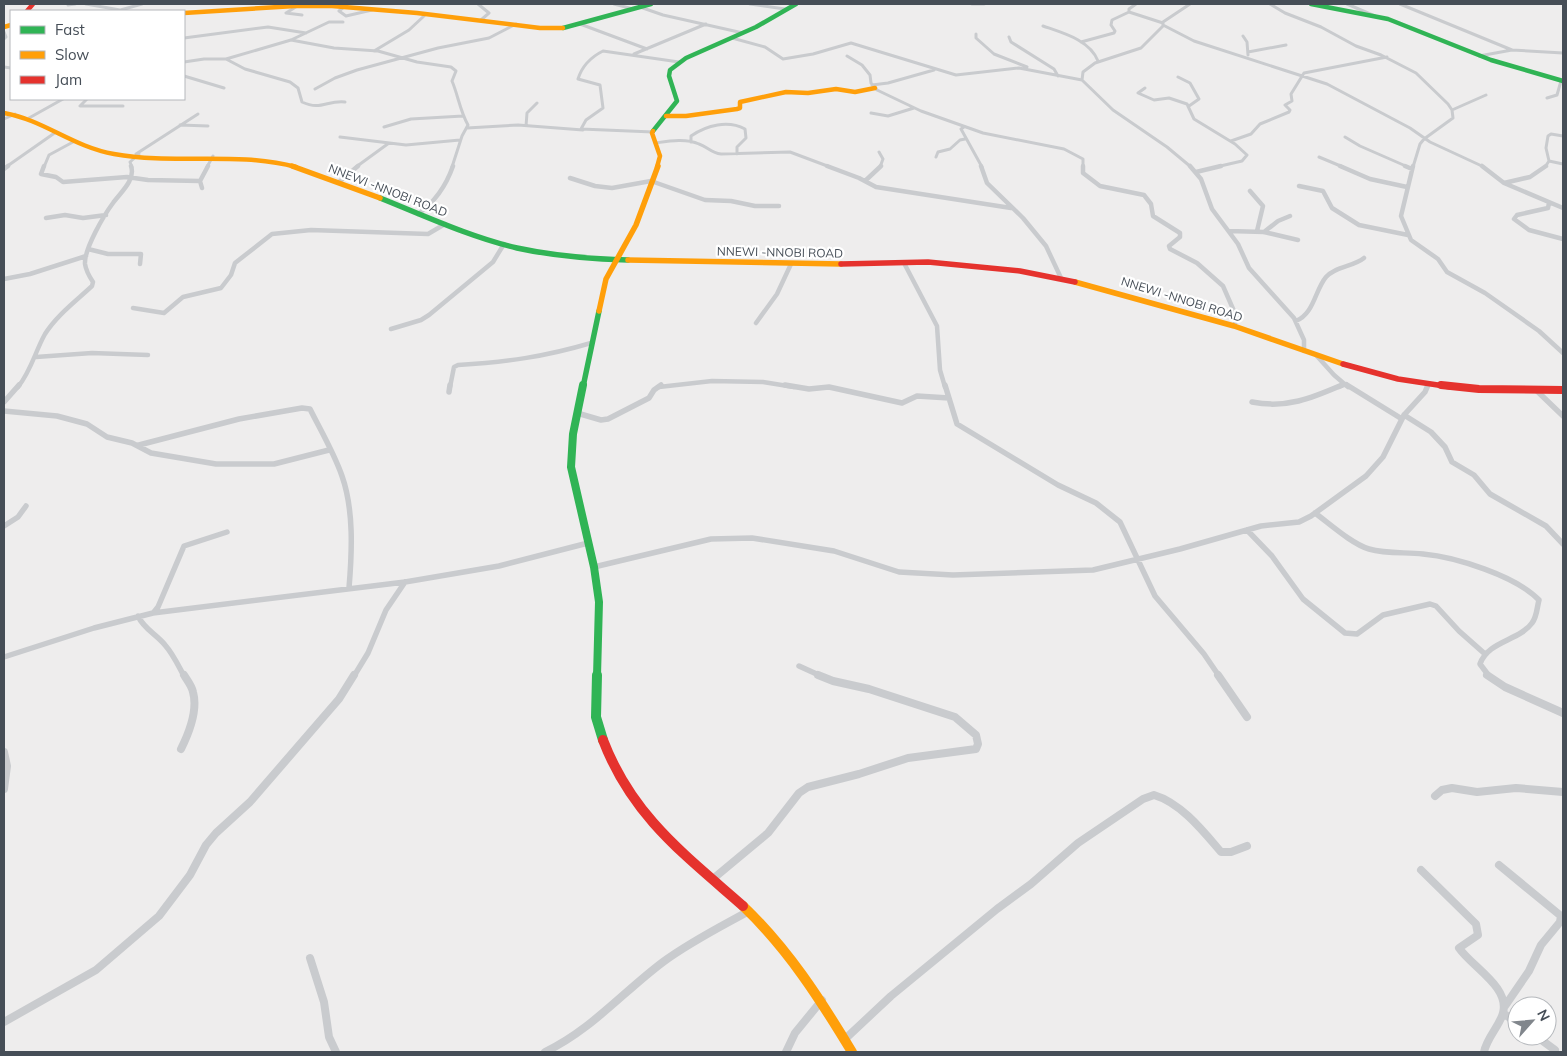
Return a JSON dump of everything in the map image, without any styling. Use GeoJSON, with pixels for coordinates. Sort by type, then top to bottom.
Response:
{"type":"FeatureCollection","features":[{"type":"Feature","properties":{"kind":"main road"},"geometry":{"type":"LineString","coordinates":[[185,13],[224,12],[268,6],[299,5],[344,7],[554,29],[580,24],[651,4]]}},
{"type":"Feature","properties":{"kind":"main road"},"geometry":{"type":"LineString","coordinates":[[796,4],[743,33],[678,62],[669,73],[677,101],[652,132],[660,156],[636,225],[606,280],[573,434],[571,467],[594,566],[599,602],[596,717],[606,750],[628,791],[650,820],[749,911],[798,966],[822,1000],[852,1052]]}},
{"type":"Feature","properties":{"kind":"main road"},"geometry":{"type":"LineString","coordinates":[[1311,4],[1393,21],[1479,56],[1562,81]]}},
{"type":"Feature","properties":{"kind":"main road"},"geometry":{"type":"LineString","coordinates":[[666,116],[686,116],[737,109],[740,108],[740,102],[786,92],[808,94],[836,89],[855,92],[874,86]]}},
{"type":"Feature","properties":{"kind":"main road","name":"NNEWI -NNOBI ROAD"},"geometry":{"type":"LineString","coordinates":[[4,113],[29,118],[73,142],[109,153],[245,157],[281,162],[339,182],[445,224],[504,244],[542,252],[616,260],[791,264],[928,262],[974,265],[1061,278],[1127,294],[1234,326],[1363,371],[1428,385],[1478,390],[1563,390]]}},
{"type":"Feature","properties":{"kind":"street"},"geometry":{"type":"LineString","coordinates":[[68,5],[75,4]]}},
{"type":"Feature","properties":{"kind":"street"},"geometry":{"type":"LineString","coordinates":[[86,4],[120,10],[142,4]]}},
{"type":"Feature","properties":{"kind":"street"},"geometry":{"type":"LineString","coordinates":[[478,4],[489,13],[481,20]]}},
{"type":"Feature","properties":{"kind":"street"},"geometry":{"type":"LineString","coordinates":[[614,4],[743,33]]}},
{"type":"Feature","properties":{"kind":"street"},"geometry":{"type":"LineString","coordinates":[[750,4],[785,9]]}},
{"type":"Feature","properties":{"kind":"street"},"geometry":{"type":"LineString","coordinates":[[972,4],[984,4]]}},
{"type":"Feature","properties":{"kind":"street"},"geometry":{"type":"LineString","coordinates":[[1081,42],[1114,34],[1115,31],[1111,25],[1112,20],[1129,12],[1129,9],[1136,4]]}},
{"type":"Feature","properties":{"kind":"street"},"geometry":{"type":"LineString","coordinates":[[1082,80],[1083,72],[1098,61],[1123,56],[1143,46],[1163,24],[1190,4]]}},
{"type":"Feature","properties":{"kind":"street"},"geometry":{"type":"LineString","coordinates":[[1270,4],[1285,13],[1321,27],[1356,46],[1387,57],[1416,73],[1452,110],[1454,118],[1424,139],[1420,144],[1407,187],[1401,216],[1408,235],[1417,245],[1438,260],[1447,272],[1485,293],[1539,331],[1563,353]]}},
{"type":"Feature","properties":{"kind":"street"},"geometry":{"type":"LineString","coordinates":[[1347,4],[1376,16]]}},
{"type":"Feature","properties":{"kind":"street"},"geometry":{"type":"LineString","coordinates":[[1400,4],[1512,50]]}},
{"type":"Feature","properties":{"kind":"street"},"geometry":{"type":"LineString","coordinates":[[299,5],[286,13],[302,15]]}},
{"type":"Feature","properties":{"kind":"street"},"geometry":{"type":"LineString","coordinates":[[1129,12],[1163,24],[1185,38],[1301,74],[1338,90],[1410,128],[1424,139],[1484,167],[1504,183],[1563,208]]}},
{"type":"Feature","properties":{"kind":"street"},"geometry":{"type":"LineString","coordinates":[[374,51],[409,30],[424,16]]}},
{"type":"Feature","properties":{"kind":"street"},"geometry":{"type":"LineString","coordinates":[[185,62],[204,59],[226,59],[292,40],[329,22],[343,22]]}},
{"type":"Feature","properties":{"kind":"street"},"geometry":{"type":"LineString","coordinates":[[315,89],[332,79],[364,67],[440,48],[487,40],[499,36],[516,24]]}},
{"type":"Feature","properties":{"kind":"street"},"geometry":{"type":"LineString","coordinates":[[580,24],[647,49]]}},
{"type":"Feature","properties":{"kind":"street"},"geometry":{"type":"LineString","coordinates":[[632,55],[706,24]]}},
{"type":"Feature","properties":{"kind":"street"},"geometry":{"type":"LineString","coordinates":[[4,39],[7,26]]}},
{"type":"Feature","properties":{"kind":"street"},"geometry":{"type":"LineString","coordinates":[[1043,26],[1081,42],[1094,53],[1098,61]]}},
{"type":"Feature","properties":{"kind":"street"},"geometry":{"type":"LineString","coordinates":[[185,38],[268,28],[283,28],[292,32],[306,33]]}},
{"type":"Feature","properties":{"kind":"street"},"geometry":{"type":"LineString","coordinates":[[976,34],[976,38],[992,52],[1033,71]]}},
{"type":"Feature","properties":{"kind":"street"},"geometry":{"type":"LineString","coordinates":[[1243,36],[1247,42],[1248,52],[1248,55],[1244,57]]}},
{"type":"Feature","properties":{"kind":"street"},"geometry":{"type":"LineString","coordinates":[[1009,37],[1011,42],[1049,64],[1058,73],[1058,76]]}},
{"type":"Feature","properties":{"kind":"street"},"geometry":{"type":"LineString","coordinates":[[732,38],[765,47],[778,57],[786,59],[852,43],[936,70],[965,75],[999,69],[1019,68],[1082,80],[1118,114],[1176,154],[1196,172],[1204,184],[1210,205],[1242,250],[1245,262],[1296,321],[1306,345],[1304,351]]}},
{"type":"Feature","properties":{"kind":"street"},"geometry":{"type":"LineString","coordinates":[[292,40],[334,48],[374,51],[455,69],[456,74],[452,81],[463,108],[463,116],[467,122],[467,128],[460,140],[460,147],[452,168],[438,195],[427,209],[418,214]]}},
{"type":"Feature","properties":{"kind":"street"},"geometry":{"type":"LineString","coordinates":[[1248,52],[1286,45]]}},
{"type":"Feature","properties":{"kind":"street"},"geometry":{"type":"LineString","coordinates":[[1479,56],[1512,50],[1563,53]]}},
{"type":"Feature","properties":{"kind":"street"},"geometry":{"type":"LineString","coordinates":[[582,130],[581,128],[586,120],[603,108],[602,90],[596,82],[578,80],[580,70],[595,55],[602,51],[678,62]]}},
{"type":"Feature","properties":{"kind":"street"},"geometry":{"type":"LineString","coordinates":[[847,56],[862,64],[870,75],[874,86],[915,108],[962,128],[1017,141],[1064,149],[1082,159],[1083,174],[1098,185],[1144,194],[1151,204],[1153,216],[1180,233],[1180,237],[1169,246],[1170,249],[1197,262],[1225,289],[1228,301],[1237,318],[1234,326]]}},
{"type":"Feature","properties":{"kind":"street"},"geometry":{"type":"LineString","coordinates":[[1301,74],[1307,71],[1387,57]]}},
{"type":"Feature","properties":{"kind":"street"},"geometry":{"type":"LineString","coordinates":[[226,59],[245,69],[290,82],[298,88],[302,102],[314,107],[321,108],[337,101],[345,102]]}},
{"type":"Feature","properties":{"kind":"street"},"geometry":{"type":"LineString","coordinates":[[874,86],[936,70]]}},
{"type":"Feature","properties":{"kind":"street"},"geometry":{"type":"LineString","coordinates":[[1231,141],[1254,133],[1254,129],[1260,124],[1289,112],[1290,110],[1285,105],[1292,101],[1291,94],[1302,79],[1301,74]]}},
{"type":"Feature","properties":{"kind":"street"},"geometry":{"type":"LineString","coordinates":[[185,76],[224,88]]}},
{"type":"Feature","properties":{"kind":"street"},"geometry":{"type":"LineString","coordinates":[[1178,77],[1190,83],[1199,99],[1189,106]]}},
{"type":"Feature","properties":{"kind":"street"},"geometry":{"type":"LineString","coordinates":[[1547,98],[1556,95],[1562,81]]}},
{"type":"Feature","properties":{"kind":"street"},"geometry":{"type":"LineString","coordinates":[[1145,88],[1138,93],[1154,100],[1167,98],[1178,100],[1189,106],[1194,118],[1212,132],[1231,141],[1247,155],[1245,159],[1228,165],[1196,172]]}},
{"type":"Feature","properties":{"kind":"street"},"geometry":{"type":"LineString","coordinates":[[1452,110],[1486,94]]}},
{"type":"Feature","properties":{"kind":"street"},"geometry":{"type":"LineString","coordinates":[[29,118],[61,100]]}},
{"type":"Feature","properties":{"kind":"street"},"geometry":{"type":"LineString","coordinates":[[86,100],[80,106],[123,106]]}},
{"type":"Feature","properties":{"kind":"street"},"geometry":{"type":"LineString","coordinates":[[526,126],[528,112],[537,102]]}},
{"type":"Feature","properties":{"kind":"street"},"geometry":{"type":"LineString","coordinates":[[871,113],[888,116],[915,108]]}},
{"type":"Feature","properties":{"kind":"street"},"geometry":{"type":"LineString","coordinates":[[4,119],[15,114]]}},
{"type":"Feature","properties":{"kind":"street"},"geometry":{"type":"LineString","coordinates":[[4,402],[26,377],[45,335],[55,320],[92,286],[93,282],[86,270],[88,249],[115,198],[131,178],[133,171],[130,162],[137,154],[198,114]]}},
{"type":"Feature","properties":{"kind":"street"},"geometry":{"type":"LineString","coordinates":[[384,127],[411,119],[463,116]]}},
{"type":"Feature","properties":{"kind":"street"},"geometry":{"type":"LineString","coordinates":[[179,125],[208,126]]}},
{"type":"Feature","properties":{"kind":"street"},"geometry":{"type":"LineString","coordinates":[[467,128],[506,125],[652,132]]}},
{"type":"Feature","properties":{"kind":"street"},"geometry":{"type":"LineString","coordinates":[[691,142],[691,136],[703,130],[723,125],[739,126],[745,129],[746,138],[740,144],[736,154]]}},
{"type":"Feature","properties":{"kind":"street"},"geometry":{"type":"LineString","coordinates":[[962,128],[965,139],[980,162],[987,183],[1027,222],[1046,246],[1061,278]]}},
{"type":"Feature","properties":{"kind":"street"},"geometry":{"type":"LineString","coordinates":[[4,169],[21,155],[56,132]]}},
{"type":"Feature","properties":{"kind":"street"},"geometry":{"type":"LineString","coordinates":[[1504,183],[1530,176],[1546,166],[1548,161],[1546,148],[1548,136],[1551,134],[1563,136]]}},
{"type":"Feature","properties":{"kind":"street"},"geometry":{"type":"LineString","coordinates":[[340,137],[368,138],[388,143],[435,144],[460,140]]}},
{"type":"Feature","properties":{"kind":"street"},"geometry":{"type":"LineString","coordinates":[[1345,137],[1355,144],[1412,169]]}},
{"type":"Feature","properties":{"kind":"street"},"geometry":{"type":"LineString","coordinates":[[936,157],[938,152],[950,149],[960,140],[965,139]]}},
{"type":"Feature","properties":{"kind":"street"},"geometry":{"type":"LineString","coordinates":[[73,142],[49,155],[40,174],[56,177],[63,182],[131,178],[148,180],[200,180]]}},
{"type":"Feature","properties":{"kind":"street"},"geometry":{"type":"LineString","coordinates":[[655,143],[691,142],[702,145],[707,151],[714,154],[790,152],[879,188],[1011,208]]}},
{"type":"Feature","properties":{"kind":"street"},"geometry":{"type":"LineString","coordinates":[[339,182],[373,153],[388,143]]}},
{"type":"Feature","properties":{"kind":"street"},"geometry":{"type":"LineString","coordinates":[[864,181],[871,173],[880,169],[884,160],[879,152]]}},
{"type":"Feature","properties":{"kind":"street"},"geometry":{"type":"LineString","coordinates":[[202,188],[200,180],[213,156]]}},
{"type":"Feature","properties":{"kind":"street"},"geometry":{"type":"LineString","coordinates":[[1319,157],[1370,179],[1407,187]]}},
{"type":"Feature","properties":{"kind":"street"},"geometry":{"type":"LineString","coordinates":[[1548,161],[1563,164]]}},
{"type":"Feature","properties":{"kind":"street"},"geometry":{"type":"LineString","coordinates":[[570,178],[595,186],[612,188],[651,181],[705,200],[731,200],[755,206],[779,206]]}},
{"type":"Feature","properties":{"kind":"street"},"geometry":{"type":"LineString","coordinates":[[1299,186],[1323,191],[1332,208],[1364,228],[1408,235]]}},
{"type":"Feature","properties":{"kind":"street"},"geometry":{"type":"LineString","coordinates":[[1250,191],[1264,206],[1257,232]]}},
{"type":"Feature","properties":{"kind":"street"},"geometry":{"type":"LineString","coordinates":[[1549,203],[1548,208],[1517,215],[1514,219],[1517,223],[1534,231],[1563,239]]}},
{"type":"Feature","properties":{"kind":"street"},"geometry":{"type":"LineString","coordinates":[[46,218],[65,214],[83,218],[106,215]]}},
{"type":"Feature","properties":{"kind":"street"},"geometry":{"type":"LineString","coordinates":[[1264,232],[1278,221],[1290,216]]}},
{"type":"Feature","properties":{"kind":"street"},"geometry":{"type":"LineString","coordinates":[[133,308],[164,313],[183,297],[221,288],[231,275],[235,263],[272,234],[318,230],[428,234],[445,224]]}},
{"type":"Feature","properties":{"kind":"street"},"geometry":{"type":"LineString","coordinates":[[1229,231],[1264,232],[1298,240]]}},
{"type":"Feature","properties":{"kind":"street"},"geometry":{"type":"LineString","coordinates":[[391,330],[421,320],[429,315],[493,262],[504,244]]}},
{"type":"Feature","properties":{"kind":"street"},"geometry":{"type":"LineString","coordinates":[[88,249],[108,254],[141,254],[140,264]]}},
{"type":"Feature","properties":{"kind":"street"},"geometry":{"type":"LineString","coordinates":[[4,279],[30,274],[86,256]]}},
{"type":"Feature","properties":{"kind":"street"},"geometry":{"type":"LineString","coordinates":[[1296,321],[1301,320],[1306,315],[1319,285],[1330,272],[1364,258]]}},
{"type":"Feature","properties":{"kind":"street"},"geometry":{"type":"LineString","coordinates":[[904,263],[937,326],[940,370],[957,424],[1058,484],[1105,508],[1120,522],[1155,596],[1204,654],[1247,717]]}},
{"type":"Feature","properties":{"kind":"street"},"geometry":{"type":"LineString","coordinates":[[756,324],[777,294],[791,264]]}},
{"type":"Feature","properties":{"kind":"street"},"geometry":{"type":"LineString","coordinates":[[449,392],[451,373],[454,367],[458,365],[496,363],[550,355],[591,343]]}},
{"type":"Feature","properties":{"kind":"street"},"geometry":{"type":"LineString","coordinates":[[36,357],[114,352],[148,355]]}},
{"type":"Feature","properties":{"kind":"street"},"geometry":{"type":"LineString","coordinates":[[1316,355],[1329,370],[1346,384],[1403,417],[1421,425],[1445,447],[1452,462],[1474,475],[1490,494],[1546,526],[1563,544]]}},
{"type":"Feature","properties":{"kind":"street"},"geometry":{"type":"LineString","coordinates":[[577,413],[601,420],[608,419],[649,398],[654,390],[662,386],[712,382],[763,382],[809,389],[829,388],[902,403],[908,402],[917,396],[949,398]]}},
{"type":"Feature","properties":{"kind":"street"},"geometry":{"type":"LineString","coordinates":[[1252,402],[1270,406],[1308,399],[1346,384]]}},
{"type":"Feature","properties":{"kind":"street"},"geometry":{"type":"LineString","coordinates":[[594,566],[711,539],[752,538],[834,551],[899,572],[921,574],[1092,570],[1247,530],[1299,522],[1316,513],[1366,476],[1383,457],[1403,417],[1425,392],[1428,385]]}},
{"type":"Feature","properties":{"kind":"street"},"geometry":{"type":"LineString","coordinates":[[1537,390],[1563,416]]}},
{"type":"Feature","properties":{"kind":"street"},"geometry":{"type":"LineString","coordinates":[[138,445],[239,418],[310,409],[329,446],[329,450],[340,468],[346,500],[350,549],[349,588]]}},
{"type":"Feature","properties":{"kind":"street"},"geometry":{"type":"LineString","coordinates":[[4,412],[56,416],[76,420],[87,424],[107,437],[138,445],[151,453],[228,464],[274,464],[329,450]]}},
{"type":"Feature","properties":{"kind":"street"},"geometry":{"type":"LineString","coordinates":[[4,526],[18,517],[26,506]]}},
{"type":"Feature","properties":{"kind":"street"},"geometry":{"type":"LineString","coordinates":[[1316,513],[1363,547],[1371,550],[1382,553],[1430,555],[1445,558],[1499,577],[1534,594],[1539,600],[1533,622],[1519,635],[1486,654],[1480,660],[1480,664],[1488,676],[1505,687],[1547,703],[1563,712]]}},
{"type":"Feature","properties":{"kind":"street"},"geometry":{"type":"LineString","coordinates":[[1247,530],[1272,556],[1303,599],[1341,631],[1351,635],[1357,634],[1383,614],[1430,604],[1436,606],[1459,631],[1486,654]]}},
{"type":"Feature","properties":{"kind":"street"},"geometry":{"type":"LineString","coordinates":[[153,613],[158,607],[184,546],[226,532]]}},
{"type":"Feature","properties":{"kind":"street"},"geometry":{"type":"LineString","coordinates":[[4,657],[94,628],[153,613],[405,582],[499,566],[588,543]]}},
{"type":"Feature","properties":{"kind":"street"},"geometry":{"type":"LineString","coordinates":[[4,1022],[96,970],[159,916],[190,875],[206,845],[216,833],[250,802],[345,692],[368,653],[386,610],[405,582]]}},
{"type":"Feature","properties":{"kind":"street"},"geometry":{"type":"LineString","coordinates":[[138,616],[142,625],[164,643],[171,652],[193,691],[194,703],[189,732],[182,749]]}},
{"type":"Feature","properties":{"kind":"street"},"geometry":{"type":"LineString","coordinates":[[714,878],[768,833],[796,797],[808,787],[859,774],[908,758],[976,750],[979,745],[975,735],[955,718],[869,689],[833,681],[799,666]]}},
{"type":"Feature","properties":{"kind":"street"},"geometry":{"type":"LineString","coordinates":[[4,752],[7,766],[4,789]]}},
{"type":"Feature","properties":{"kind":"street"},"geometry":{"type":"LineString","coordinates":[[1435,796],[1442,790],[1452,788],[1477,792],[1516,788],[1563,792]]}},
{"type":"Feature","properties":{"kind":"street"},"geometry":{"type":"LineString","coordinates":[[844,1040],[891,996],[996,909],[1031,884],[1078,842],[1143,799],[1154,795],[1162,798],[1194,822],[1221,852],[1231,852],[1247,846]]}},
{"type":"Feature","properties":{"kind":"street"},"geometry":{"type":"LineString","coordinates":[[1484,1052],[1489,1037],[1504,1009],[1528,971],[1541,945],[1560,922],[1561,916],[1499,865]]}},
{"type":"Feature","properties":{"kind":"street"},"geometry":{"type":"LineString","coordinates":[[1421,870],[1476,924],[1478,935],[1459,948],[1469,963],[1500,990],[1504,1009],[1507,1012]]}},
{"type":"Feature","properties":{"kind":"street"},"geometry":{"type":"LineString","coordinates":[[545,1052],[558,1047],[576,1035],[664,962],[698,939],[749,911]]}},
{"type":"Feature","properties":{"kind":"street"},"geometry":{"type":"LineString","coordinates":[[310,958],[324,1002],[329,1037],[336,1052]]}},
{"type":"Feature","properties":{"kind":"street"},"geometry":{"type":"LineString","coordinates":[[786,1052],[795,1033],[822,1000]]}},
{"type":"Feature","properties":{"kind":"street"},"geometry":{"type":"LineString","coordinates":[[1550,1046],[1555,1050]]}},
{"type":"Feature","properties":{"kind":"traffic: fast"},"geometry":{"type":"LineString","coordinates":[[563,28],[651,4]]}},
{"type":"Feature","properties":{"kind":"traffic: fast"},"geometry":{"type":"LineString","coordinates":[[653,131],[677,101],[669,76],[670,70],[686,58],[756,27],[796,4]]}},
{"type":"Feature","properties":{"kind":"traffic: fast"},"geometry":{"type":"LineString","coordinates":[[1311,4],[1388,19],[1491,60],[1563,81]]}},
{"type":"Feature","properties":{"kind":"traffic: fast"},"geometry":{"type":"LineString","coordinates":[[380,198],[472,234],[518,248],[565,256],[628,260]]}},
{"type":"Feature","properties":{"kind":"traffic: fast"},"geometry":{"type":"LineString","coordinates":[[599,311],[573,434],[571,467],[594,567],[599,602],[596,717],[603,740]]}},
{"type":"Feature","properties":{"kind":"traffic: slow"},"geometry":{"type":"LineString","coordinates":[[185,13],[295,6],[332,6],[417,13],[540,28],[563,28]]}},
{"type":"Feature","properties":{"kind":"traffic: slow"},"geometry":{"type":"LineString","coordinates":[[4,27],[10,25]]}},
{"type":"Feature","properties":{"kind":"traffic: slow"},"geometry":{"type":"LineString","coordinates":[[666,116],[686,116],[737,109],[740,108],[740,102],[786,92],[808,93],[836,89],[855,92],[875,88]]}},
{"type":"Feature","properties":{"kind":"traffic: slow"},"geometry":{"type":"LineString","coordinates":[[4,113],[18,115],[74,142],[98,151],[117,155],[235,157],[270,161],[318,174],[380,198]]}},
{"type":"Feature","properties":{"kind":"traffic: slow"},"geometry":{"type":"LineString","coordinates":[[599,311],[606,279],[636,225],[659,163],[660,156],[652,133],[653,131]]}},
{"type":"Feature","properties":{"kind":"traffic: slow"},"geometry":{"type":"LineString","coordinates":[[628,260],[841,264]]}},
{"type":"Feature","properties":{"kind":"traffic: slow"},"geometry":{"type":"LineString","coordinates":[[1075,282],[1234,326],[1343,364]]}},
{"type":"Feature","properties":{"kind":"traffic: slow"},"geometry":{"type":"LineString","coordinates":[[743,906],[760,922],[790,957],[816,994],[852,1052]]}},
{"type":"Feature","properties":{"kind":"traffic: jam"},"geometry":{"type":"LineString","coordinates":[[28,10],[33,4]]}},
{"type":"Feature","properties":{"kind":"traffic: jam"},"geometry":{"type":"LineString","coordinates":[[841,264],[928,262],[1020,271],[1075,282]]}},
{"type":"Feature","properties":{"kind":"traffic: jam"},"geometry":{"type":"LineString","coordinates":[[1343,364],[1371,373],[1425,384],[1479,389],[1563,390]]}},
{"type":"Feature","properties":{"kind":"traffic: jam"},"geometry":{"type":"LineString","coordinates":[[603,740],[613,766],[626,789],[643,811],[681,852],[743,906]]}}]}
